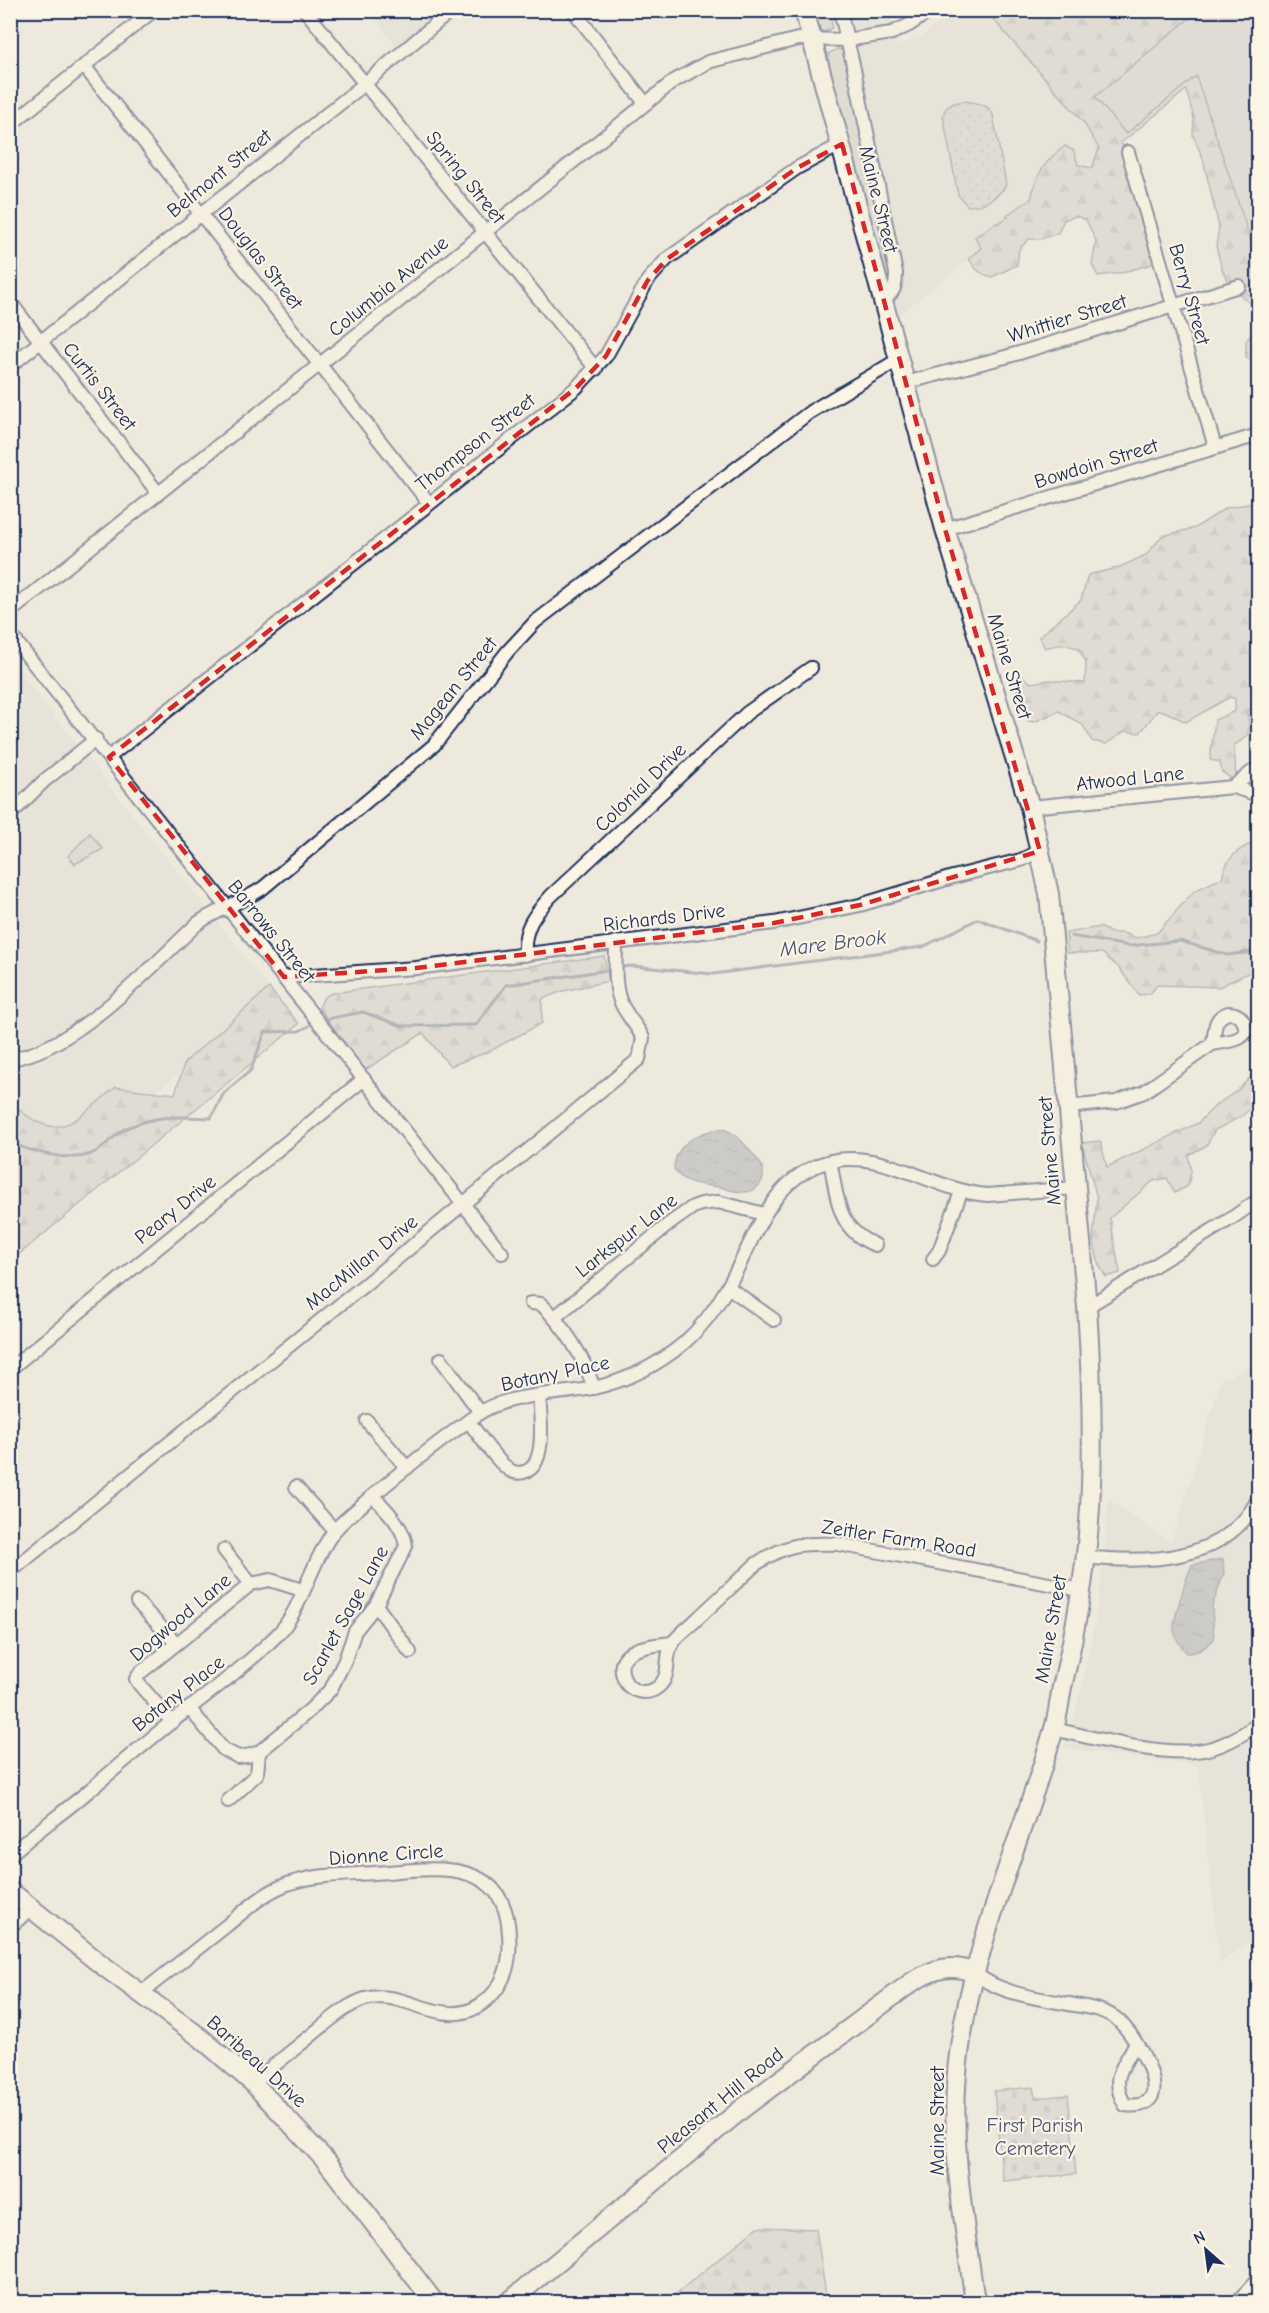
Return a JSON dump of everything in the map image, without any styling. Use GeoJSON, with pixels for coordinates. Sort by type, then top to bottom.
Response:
{"type":"FeatureCollection","features":[{"type":"Feature","properties":{"kind":"street"},"geometry":{"type":"LineString","coordinates":[[10,124],[154,10]]}},
{"type":"Feature","properties":{"kind":"street","name":"Spring Street"},"geometry":{"type":"LineString","coordinates":[[305,10],[596,369]]}},
{"type":"Feature","properties":{"kind":"street","name":"Belmont Street"},"geometry":{"type":"LineString","coordinates":[[10,366],[365,83],[452,10]]}},
{"type":"Feature","properties":{"kind":"street"},"geometry":{"type":"LineString","coordinates":[[573,10],[645,103]]}},
{"type":"Feature","properties":{"kind":"street","name":"Maine Street"},"geometry":{"type":"LineString","coordinates":[[804,10],[945,529],[1030,807],[1040,851],[1049,894],[1087,1307],[1092,1439],[1091,1488],[1081,1590],[1054,1729],[975,1973],[959,2054],[956,2102],[961,2199],[975,2302]]}},
{"type":"Feature","properties":{"kind":"street"},"geometry":{"type":"LineString","coordinates":[[840,10],[896,273],[896,285],[892,295],[882,301]]}},
{"type":"Feature","properties":{"kind":"street","name":"Columbia Avenue"},"geometry":{"type":"LineString","coordinates":[[10,612],[674,81],[708,62],[798,39],[846,40],[892,33],[909,26],[932,10]]}},
{"type":"Feature","properties":{"kind":"street","name":"Douglas Street"},"geometry":{"type":"LineString","coordinates":[[84,66],[429,503]]}},
{"type":"Feature","properties":{"kind":"street","name":"Thompson Street"},"geometry":{"type":"LineString","coordinates":[[110,757],[576,388],[596,369],[614,344],[648,280],[667,259],[797,168],[842,144]]}},
{"type":"Feature","properties":{"kind":"street","name":"Berry Street"},"geometry":{"type":"LineString","coordinates":[[1128,152],[1215,447]]}},
{"type":"Feature","properties":{"kind":"street","name":"Whittier Street"},"geometry":{"type":"LineString","coordinates":[[905,383],[1009,356],[1239,286]]}},
{"type":"Feature","properties":{"kind":"street","name":"Curtis Street"},"geometry":{"type":"LineString","coordinates":[[10,302],[158,493]]}},
{"type":"Feature","properties":{"kind":"street","name":"Magean Street"},"geometry":{"type":"LineString","coordinates":[[10,1059],[36,1053],[69,1035],[107,1006],[198,923],[239,903],[263,888],[426,752],[459,715],[508,651],[536,622],[810,412],[898,360]]}},
{"type":"Feature","properties":{"kind":"street","name":"Bowdoin Street"},"geometry":{"type":"LineString","coordinates":[[945,529],[1258,435]]}},
{"type":"Feature","properties":{"kind":"street","name":"Barrows Street"},"geometry":{"type":"LineString","coordinates":[[10,634],[96,739],[502,1253]]}},
{"type":"Feature","properties":{"kind":"street","name":"Colonial Drive"},"geometry":{"type":"LineString","coordinates":[[525,955],[527,927],[551,896],[747,714],[811,668]]}},
{"type":"Feature","properties":{"kind":"street"},"geometry":{"type":"LineString","coordinates":[[10,815],[44,782],[96,739]]}},
{"type":"Feature","properties":{"kind":"street","name":"Atwood Lane"},"geometry":{"type":"LineString","coordinates":[[1233,787],[1253,771],[1258,771]]}},
{"type":"Feature","properties":{"kind":"street","name":"Atwood Lane"},"geometry":{"type":"LineString","coordinates":[[1030,807],[1233,787],[1258,795]]}},
{"type":"Feature","properties":{"kind":"street","name":"Richards Drive"},"geometry":{"type":"LineString","coordinates":[[284,977],[370,973],[803,918],[860,905],[953,877],[1021,860],[1040,851]]}},
{"type":"Feature","properties":{"kind":"street","name":"MacMillan Drive"},"geometry":{"type":"LineString","coordinates":[[10,1572],[639,1059],[642,1038],[622,1005],[618,992],[615,970],[616,942]]}},
{"type":"Feature","properties":{"kind":"street"},"geometry":{"type":"LineString","coordinates":[[1068,1107],[1116,1102],[1132,1097],[1155,1086],[1212,1044]]}},
{"type":"Feature","properties":{"kind":"street","name":"Peary Drive"},"geometry":{"type":"LineString","coordinates":[[10,1369],[364,1079]]}},
{"type":"Feature","properties":{"kind":"street","name":"Botany Place"},"geometry":{"type":"LineString","coordinates":[[10,1855],[254,1657],[282,1630],[293,1613],[316,1557],[334,1530],[407,1468],[468,1421],[480,1412],[514,1400],[594,1388],[624,1379],[669,1355],[687,1341],[705,1321],[728,1287],[764,1214],[779,1193],[798,1176],[830,1161],[845,1159],[868,1160],[910,1172],[961,1192],[988,1195],[1075,1188]]}},
{"type":"Feature","properties":{"kind":"street"},"geometry":{"type":"LineString","coordinates":[[830,1161],[845,1221],[857,1236],[875,1245]]}},
{"type":"Feature","properties":{"kind":"street"},"geometry":{"type":"LineString","coordinates":[[933,1259],[939,1251],[961,1192]]}},
{"type":"Feature","properties":{"kind":"street"},"geometry":{"type":"LineString","coordinates":[[1087,1307],[1258,1200]]}},
{"type":"Feature","properties":{"kind":"street","name":"Larkspur Lane"},"geometry":{"type":"LineString","coordinates":[[555,1317],[669,1224],[701,1204],[718,1202],[764,1214]]}},
{"type":"Feature","properties":{"kind":"street"},"geometry":{"type":"LineString","coordinates":[[728,1287],[774,1320]]}},
{"type":"Feature","properties":{"kind":"street"},"geometry":{"type":"LineString","coordinates":[[531,1303],[541,1304],[555,1317],[588,1370],[594,1388]]}},
{"type":"Feature","properties":{"kind":"street"},"geometry":{"type":"LineString","coordinates":[[441,1359],[480,1412]]}},
{"type":"Feature","properties":{"kind":"street"},"geometry":{"type":"LineString","coordinates":[[468,1421],[503,1465],[513,1473],[522,1473],[538,1463],[541,1449],[539,1395]]}},
{"type":"Feature","properties":{"kind":"street"},"geometry":{"type":"LineString","coordinates":[[367,1420],[407,1468]]}},
{"type":"Feature","properties":{"kind":"street"},"geometry":{"type":"LineString","coordinates":[[296,1487],[334,1530]]}},
{"type":"Feature","properties":{"kind":"street","name":"Scarlet Sage Lane"},"geometry":{"type":"LineString","coordinates":[[260,1752],[331,1689],[345,1660],[355,1631],[376,1605],[406,1546],[405,1537],[400,1529],[373,1496]]}},
{"type":"Feature","properties":{"kind":"street"},"geometry":{"type":"LineString","coordinates":[[1085,1557],[1151,1559],[1207,1548],[1239,1528],[1251,1513],[1258,1499]]}},
{"type":"Feature","properties":{"kind":"street","name":"Zeitler Farm Road"},"geometry":{"type":"LineString","coordinates":[[673,1642],[756,1564],[772,1554],[799,1543],[838,1544],[1081,1590]]}},
{"type":"Feature","properties":{"kind":"street"},"geometry":{"type":"LineString","coordinates":[[224,1550],[251,1584]]}},
{"type":"Feature","properties":{"kind":"street","name":"Dogwood Lane"},"geometry":{"type":"LineString","coordinates":[[172,1722],[136,1679],[176,1642],[251,1584],[270,1580],[303,1590]]}},
{"type":"Feature","properties":{"kind":"street"},"geometry":{"type":"LineString","coordinates":[[137,1602],[176,1642]]}},
{"type":"Feature","properties":{"kind":"street"},"geometry":{"type":"LineString","coordinates":[[376,1605],[410,1652]]}},
{"type":"Feature","properties":{"kind":"street"},"geometry":{"type":"LineString","coordinates":[[673,1642],[664,1680],[658,1687],[641,1692],[632,1689],[625,1682],[621,1671],[623,1661],[628,1654],[642,1647],[673,1642]]}},
{"type":"Feature","properties":{"kind":"street"},"geometry":{"type":"LineString","coordinates":[[189,1708],[223,1749],[238,1757],[260,1752],[257,1774],[228,1802]]}},
{"type":"Feature","properties":{"kind":"street"},"geometry":{"type":"LineString","coordinates":[[1054,1729],[1135,1746],[1194,1752],[1222,1745],[1258,1724]]}},
{"type":"Feature","properties":{"kind":"street","name":"Dionne Circle"},"geometry":{"type":"LineString","coordinates":[[140,1994],[260,1899],[293,1882],[331,1876],[440,1868],[470,1873],[490,1885],[503,1906],[510,1942],[505,1974],[488,1999],[473,2008],[446,2013],[393,1998],[372,1997],[362,2000],[352,2004],[253,2082]]}},
{"type":"Feature","properties":{"kind":"street","name":"Baribeau Drive"},"geometry":{"type":"LineString","coordinates":[[10,1891],[140,1994],[201,2038],[253,2082],[327,2162],[434,2302]]}},
{"type":"Feature","properties":{"kind":"street"},"geometry":{"type":"LineString","coordinates":[[10,1927],[31,1908]]}},
{"type":"Feature","properties":{"kind":"street","name":"Pleasant Hill Road"},"geometry":{"type":"LineString","coordinates":[[509,2302],[742,2108],[912,1982],[938,1969],[951,1966],[975,1973]]}},
{"type":"Feature","properties":{"kind":"street"},"geometry":{"type":"LineString","coordinates":[[975,1973],[988,1983],[1035,1998],[1109,2014],[1120,2022],[1136,2044],[1150,2067],[1154,2079],[1153,2091],[1147,2100],[1138,2106],[1125,2105],[1118,2094],[1117,2081],[1120,2070],[1136,2044]]}},
{"type":"Feature","properties":{"kind":"street"},"geometry":{"type":"LineString","coordinates":[[1237,2302],[1258,2278]]}},
{"type":"Feature","properties":{"kind":"highlighted area"},"geometry":{"type":"Polygon","coordinates":[[[842,144],[945,529],[1040,851],[860,905],[774,923],[562,950],[416,968],[284,977],[109,757],[576,388],[606,356],[648,280],[667,259],[797,168],[842,144]]]}},
{"type":"Feature","properties":{"kind":"shaded area"},"geometry":{"type":"Polygon","coordinates":[[[368,11],[442,11],[397,46],[368,11]]]}},
{"type":"Feature","properties":{"kind":"shaded area"},"geometry":{"type":"Polygon","coordinates":[[[850,11],[889,11],[896,47],[923,35],[958,11],[993,11],[1108,149],[898,316],[894,299],[902,275],[850,11]]]}},
{"type":"Feature","properties":{"kind":"shaded area"},"geometry":{"type":"Polygon","coordinates":[[[10,660],[275,995],[11,1210],[10,1210],[10,660]]]}},
{"type":"Feature","properties":{"kind":"shaded area"},"geometry":{"type":"Polygon","coordinates":[[[1258,1363],[1258,1936],[1220,1963],[1198,1766],[1065,1748],[1082,1685],[1095,1622],[1105,1548],[1108,1499],[1171,1543],[1221,1380],[1258,1363]]]}},
{"type":"Feature","properties":{"kind":"green space"},"geometry":{"type":"Polygon","coordinates":[[[1049,10],[1231,11],[1258,223],[1258,327],[1256,310],[1228,282],[1222,269],[1216,246],[1219,227],[1203,159],[1193,135],[1194,118],[1186,90],[1121,143],[1156,263],[1120,273],[1098,276],[1092,265],[1096,241],[1086,220],[1076,216],[1064,220],[1058,233],[1041,239],[1029,239],[1019,249],[1017,265],[992,277],[981,273],[973,265],[969,258],[981,248],[975,237],[1008,217],[1007,215],[1031,199],[1039,175],[1052,157],[1065,146],[1074,151],[1078,165],[1092,168],[1099,149],[1084,123],[986,11],[1017,11],[1044,18],[1049,10]]]}},
{"type":"Feature","properties":{"kind":"green space"},"geometry":{"type":"Polygon","coordinates":[[[812,11],[831,11],[832,28],[824,32],[819,30],[812,11]]]}},
{"type":"Feature","properties":{"kind":"green space"},"geometry":{"type":"Polygon","coordinates":[[[1198,11],[1258,11],[1258,262],[1196,76],[1126,134],[1095,97],[1198,11]]]}},
{"type":"Feature","properties":{"kind":"green space"},"geometry":{"type":"Polygon","coordinates":[[[838,49],[847,56],[890,280],[888,283],[827,63],[829,53],[838,49]]]}},
{"type":"Feature","properties":{"kind":"green space"},"geometry":{"type":"Polygon","coordinates":[[[964,101],[985,106],[993,115],[1006,185],[990,200],[979,205],[968,206],[958,195],[943,116],[946,108],[964,101]]]}},
{"type":"Feature","properties":{"kind":"green space"},"geometry":{"type":"Polygon","coordinates":[[[1258,327],[1258,366],[1246,357],[1246,341],[1258,327]]]}},
{"type":"Feature","properties":{"kind":"green space"},"geometry":{"type":"Polygon","coordinates":[[[1258,502],[1258,706],[1247,711],[1249,723],[1247,735],[1234,745],[1236,776],[1232,779],[1222,772],[1220,762],[1210,760],[1215,720],[1235,711],[1235,699],[1230,697],[1186,722],[1164,711],[1157,711],[1140,733],[1125,731],[1106,744],[1092,741],[1083,725],[1059,711],[1034,722],[1028,721],[1026,709],[1012,677],[1019,673],[1031,683],[1050,680],[1085,683],[1086,662],[1078,648],[1062,644],[1045,648],[1039,637],[1081,600],[1088,575],[1118,568],[1146,555],[1162,536],[1195,528],[1226,508],[1258,502]]]}},
{"type":"Feature","properties":{"kind":"green space"},"geometry":{"type":"Polygon","coordinates":[[[90,833],[103,849],[75,864],[68,856],[90,833]]]}},
{"type":"Feature","properties":{"kind":"green space"},"geometry":{"type":"Polygon","coordinates":[[[1248,845],[1258,848],[1258,971],[1252,971],[1219,987],[1157,985],[1150,994],[1139,995],[1119,968],[1102,953],[1068,953],[1066,933],[1100,927],[1111,933],[1123,933],[1137,938],[1157,933],[1194,891],[1222,878],[1231,858],[1248,845]]]}},
{"type":"Feature","properties":{"kind":"green space"},"geometry":{"type":"Polygon","coordinates":[[[604,956],[609,981],[563,991],[542,999],[542,1023],[490,1051],[450,1066],[423,1033],[365,1070],[319,1008],[324,997],[332,993],[604,956]]]}},
{"type":"Feature","properties":{"kind":"green space"},"geometry":{"type":"Polygon","coordinates":[[[269,988],[299,1024],[11,1261],[11,1102],[28,1116],[42,1124],[54,1127],[77,1119],[116,1087],[175,1094],[185,1062],[269,988]]]}},
{"type":"Feature","properties":{"kind":"green space"},"geometry":{"type":"Polygon","coordinates":[[[1258,1069],[1258,1101],[1242,1116],[1215,1130],[1206,1146],[1188,1155],[1191,1171],[1188,1186],[1175,1193],[1167,1178],[1153,1181],[1110,1218],[1120,1273],[1106,1277],[1099,1265],[1093,1240],[1097,1198],[1082,1143],[1100,1141],[1107,1167],[1198,1123],[1216,1105],[1238,1090],[1258,1069]]]}},
{"type":"Feature","properties":{"kind":"green space","name":"First Parish Cemetery"},"geometry":{"type":"Polygon","coordinates":[[[1033,2087],[1035,2098],[1068,2095],[1076,2174],[1003,2181],[994,2091],[1033,2087]]]}},
{"type":"Feature","properties":{"kind":"green space"},"geometry":{"type":"Polygon","coordinates":[[[758,2227],[816,2229],[827,2302],[666,2302],[758,2227]]]}},
{"type":"Feature","properties":{"kind":"water"},"geometry":{"type":"Polygon","coordinates":[[[722,1129],[738,1138],[761,1165],[762,1181],[748,1192],[737,1192],[694,1183],[683,1179],[674,1169],[678,1152],[690,1140],[722,1129]]]}},
{"type":"Feature","properties":{"kind":"water"},"geometry":{"type":"Polygon","coordinates":[[[1223,1559],[1224,1573],[1212,1606],[1214,1639],[1202,1649],[1187,1653],[1174,1633],[1174,1626],[1192,1565],[1223,1559]]]}},
{"type":"Feature","properties":{"kind":"waterway","name":"Mare Brook"},"geometry":{"type":"LineString","coordinates":[[623,967],[713,974],[923,947],[978,919],[1037,941]]}},
{"type":"Feature","properties":{"kind":"waterway","name":"Mare Brook"},"geometry":{"type":"LineString","coordinates":[[1071,936],[1128,946],[1180,941],[1227,955],[1258,951]]}},
{"type":"Feature","properties":{"kind":"waterway","name":"Mare Brook"},"geometry":{"type":"LineString","coordinates":[[326,1019],[363,1012],[402,1026],[476,1025],[506,985],[608,970]]}},
{"type":"Feature","properties":{"kind":"waterway","name":"Mare Brook"},"geometry":{"type":"LineString","coordinates":[[10,1142],[50,1155],[82,1156],[96,1152],[124,1129],[150,1120],[169,1117],[211,1118],[224,1093],[251,1070],[265,1032],[299,1031],[309,1026]]}}]}
